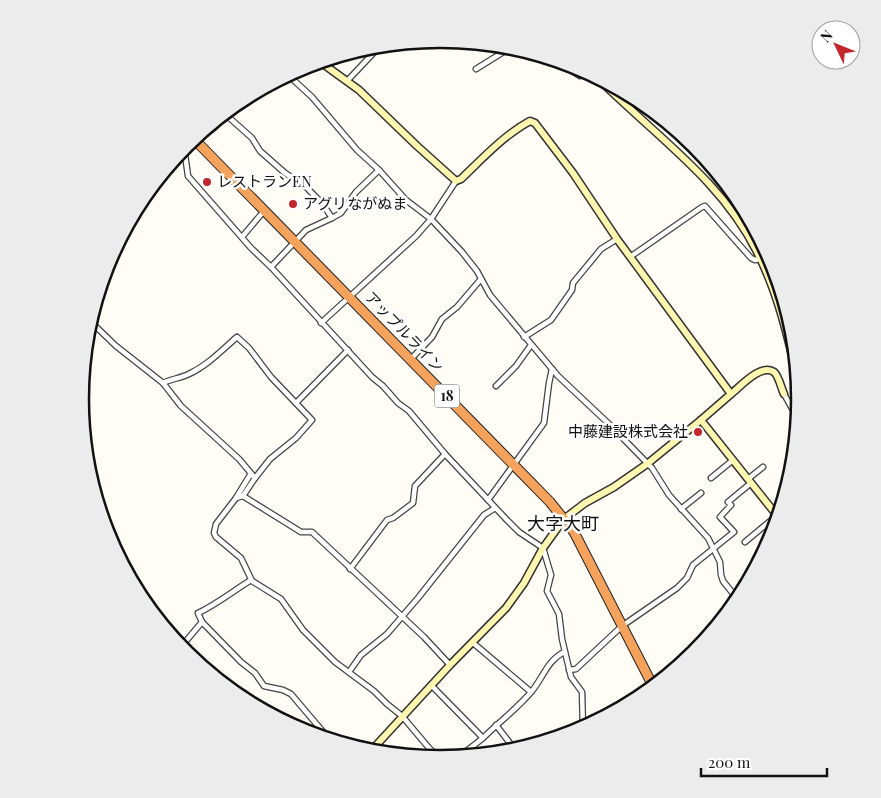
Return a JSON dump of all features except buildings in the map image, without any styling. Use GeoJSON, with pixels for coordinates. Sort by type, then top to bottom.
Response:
{"type":"FeatureCollection","features":[{"type":"Feature","properties":{"kind":"highway","name":"アップルライン"},"geometry":{"type":"LineString","coordinates":[[199,144],[542,492],[574,532],[650,681]]}},
{"type":"Feature","properties":{"kind":"street"},"geometry":{"type":"LineString","coordinates":[[476,69],[502,53]]}},
{"type":"Feature","properties":{"kind":"street"},"geometry":{"type":"LineString","coordinates":[[347,81],[373,54]]}},
{"type":"Feature","properties":{"kind":"street"},"geometry":{"type":"LineString","coordinates":[[326,67],[347,81],[456,181]]}},
{"type":"Feature","properties":{"kind":"street"},"geometry":{"type":"LineString","coordinates":[[294,80],[312,97],[357,150],[379,170],[406,200],[431,219],[462,252],[490,295],[531,345],[573,392],[609,424],[647,464],[681,509],[708,538],[720,562],[723,580],[734,593]]}},
{"type":"Feature","properties":{"kind":"street"},"geometry":{"type":"LineString","coordinates":[[613,93],[704,178],[728,206],[745,231],[776,295]]}},
{"type":"Feature","properties":{"kind":"street"},"geometry":{"type":"LineString","coordinates":[[230,118],[252,138],[260,151],[285,173],[305,186],[322,203],[332,218]]}},
{"type":"Feature","properties":{"kind":"street"},"geometry":{"type":"LineString","coordinates":[[321,323],[416,236],[431,219],[456,181],[461,180],[521,125],[530,121],[535,123],[573,173],[617,239],[731,394]]}},
{"type":"Feature","properties":{"kind":"street"},"geometry":{"type":"LineString","coordinates":[[185,157],[188,176],[242,237],[321,323],[398,403],[409,411],[445,454],[495,508],[519,532],[543,548],[550,575],[547,591],[560,614],[564,652],[571,677],[582,692],[583,720]]}},
{"type":"Feature","properties":{"kind":"street"},"geometry":{"type":"LineString","coordinates":[[271,267],[306,230],[341,213],[356,192],[379,170]]}},
{"type":"Feature","properties":{"kind":"street"},"geometry":{"type":"LineString","coordinates":[[630,257],[704,206],[751,258],[755,260],[760,259]]}},
{"type":"Feature","properties":{"kind":"street"},"geometry":{"type":"LineString","coordinates":[[242,237],[264,211]]}},
{"type":"Feature","properties":{"kind":"street"},"geometry":{"type":"LineString","coordinates":[[524,336],[551,320],[572,290],[572,283],[601,249],[617,239]]}},
{"type":"Feature","properties":{"kind":"street"},"geometry":{"type":"LineString","coordinates":[[411,360],[432,337],[442,319],[457,307],[481,279]]}},
{"type":"Feature","properties":{"kind":"street"},"geometry":{"type":"LineString","coordinates":[[97,327],[116,346],[163,383],[181,406],[239,459],[252,476]]}},
{"type":"Feature","properties":{"kind":"street"},"geometry":{"type":"LineString","coordinates":[[163,383],[189,374],[199,368],[219,354],[237,337],[249,348],[271,377],[312,420],[296,438],[252,476],[216,524],[214,533],[216,537],[242,558],[251,580],[281,599],[320,648],[334,662],[374,691],[402,716],[431,750]]}},
{"type":"Feature","properties":{"kind":"street"},"geometry":{"type":"LineString","coordinates":[[496,386],[516,366],[531,345]]}},
{"type":"Feature","properties":{"kind":"street"},"geometry":{"type":"LineString","coordinates":[[296,403],[348,350]]}},
{"type":"Feature","properties":{"kind":"street"},"geometry":{"type":"LineString","coordinates":[[488,500],[544,423],[548,383],[552,369]]}},
{"type":"Feature","properties":{"kind":"street"},"geometry":{"type":"LineString","coordinates":[[377,745],[506,608],[524,583],[543,548],[564,519],[585,503],[614,487],[647,464],[731,394],[763,370],[776,374],[792,408]]}},
{"type":"Feature","properties":{"kind":"street"},"geometry":{"type":"LineString","coordinates":[[701,420],[774,509]]}},
{"type":"Feature","properties":{"kind":"street"},"geometry":{"type":"LineString","coordinates":[[350,569],[387,520],[393,518],[413,503],[415,486],[445,454]]}},
{"type":"Feature","properties":{"kind":"street"},"geometry":{"type":"LineString","coordinates":[[711,478],[733,460]]}},
{"type":"Feature","properties":{"kind":"street"},"geometry":{"type":"LineString","coordinates":[[569,670],[576,669],[622,626],[677,588],[688,578],[693,565],[734,532],[720,517],[731,505],[728,502],[764,467]]}},
{"type":"Feature","properties":{"kind":"street"},"geometry":{"type":"LineString","coordinates":[[243,496],[252,476]]}},
{"type":"Feature","properties":{"kind":"street"},"geometry":{"type":"LineString","coordinates":[[681,509],[701,494]]}},
{"type":"Feature","properties":{"kind":"street"},"geometry":{"type":"LineString","coordinates":[[236,498],[243,496],[301,532],[312,532],[450,665]]}},
{"type":"Feature","properties":{"kind":"street"},"geometry":{"type":"LineString","coordinates":[[349,672],[361,655],[402,618],[484,515],[495,508]]}},
{"type":"Feature","properties":{"kind":"street"},"geometry":{"type":"LineString","coordinates":[[746,542],[769,523]]}},
{"type":"Feature","properties":{"kind":"street"},"geometry":{"type":"LineString","coordinates":[[251,580],[198,613],[202,622],[226,644],[241,662],[255,673],[264,686],[283,690],[290,694],[321,729]]}},
{"type":"Feature","properties":{"kind":"street"},"geometry":{"type":"LineString","coordinates":[[186,641],[202,622]]}},
{"type":"Feature","properties":{"kind":"street"},"geometry":{"type":"LineString","coordinates":[[472,642],[531,692]]}},
{"type":"Feature","properties":{"kind":"street"},"geometry":{"type":"LineString","coordinates":[[469,749],[531,692],[544,675],[546,667],[556,656],[564,652]]}},
{"type":"Feature","properties":{"kind":"street"},"geometry":{"type":"LineString","coordinates":[[431,685],[483,738]]}},
{"type":"Feature","properties":{"kind":"street"},"geometry":{"type":"LineString","coordinates":[[496,725],[510,744]]}},
{"type":"Feature","properties":{"kind":"waterway"},"geometry":{"type":"LineString","coordinates":[[572,670],[573,676],[585,693],[585,719]]}},
{"type":"Feature","properties":{"kind":"place","name":"レストランEN"},"geometry":{"type":"Point","coordinates":[207,182]}},
{"type":"Feature","properties":{"kind":"place","name":"アグリながぬま"},"geometry":{"type":"Point","coordinates":[293,204]}},
{"type":"Feature","properties":{"kind":"place","name":"中藤建設株式会社"},"geometry":{"type":"Point","coordinates":[698,432]}},
{"type":"Feature","properties":{"kind":"district","name":"大字大町"},"geometry":{"type":"Point","coordinates":[563,524]}}]}
